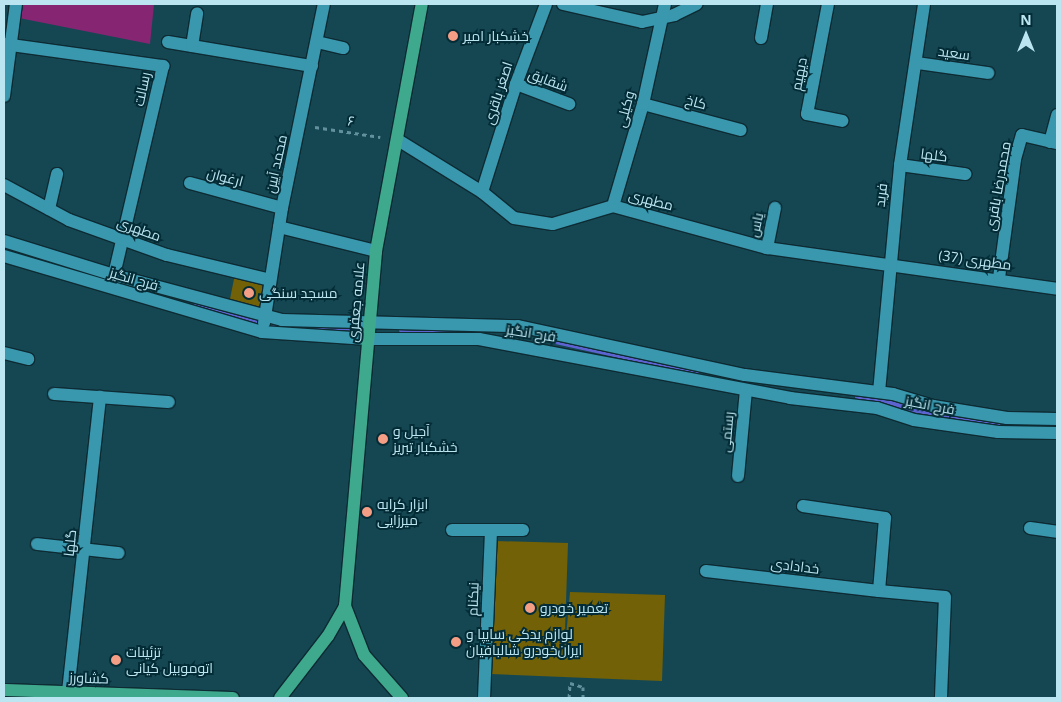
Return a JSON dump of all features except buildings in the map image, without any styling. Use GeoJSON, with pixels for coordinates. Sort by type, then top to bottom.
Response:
{"type":"FeatureCollection","features":[{"type":"Feature","properties":{"kind":"main road","name":"علامه جعفری"},"geometry":{"type":"LineString","coordinates":[[280,698],[328,636],[345,606],[376,251],[422,4]]}},
{"type":"Feature","properties":{"kind":"main road","name":"علامه جعفری"},"geometry":{"type":"LineString","coordinates":[[345,606],[364,655],[402,698]]}},
{"type":"Feature","properties":{"kind":"main road","name":"کشاورز"},"geometry":{"type":"LineString","coordinates":[[4,690],[233,698]]}},
{"type":"Feature","properties":{"kind":"street"},"geometry":{"type":"LineString","coordinates":[[4,96],[7,44],[16,4]]}},
{"type":"Feature","properties":{"kind":"street","name":"محمد آیین"},"geometry":{"type":"LineString","coordinates":[[263,324],[282,208],[324,4]]}},
{"type":"Feature","properties":{"kind":"street","name":"اصغر باقری"},"geometry":{"type":"LineString","coordinates":[[482,192],[516,84],[546,4]]}},
{"type":"Feature","properties":{"kind":"street"},"geometry":{"type":"LineString","coordinates":[[563,4],[600,7],[642,22],[660,19],[697,4]]}},
{"type":"Feature","properties":{"kind":"street","name":"وکیلی"},"geometry":{"type":"LineString","coordinates":[[613,206],[642,104],[660,19],[665,4]]}},
{"type":"Feature","properties":{"kind":"street"},"geometry":{"type":"LineString","coordinates":[[761,38],[767,4]]}},
{"type":"Feature","properties":{"kind":"street","name":"دیهیم"},"geometry":{"type":"LineString","coordinates":[[828,4],[807,114],[842,121]]}},
{"type":"Feature","properties":{"kind":"street","name":"فرید"},"geometry":{"type":"LineString","coordinates":[[879,392],[889,263],[900,166],[924,4]]}},
{"type":"Feature","properties":{"kind":"street"},"geometry":{"type":"LineString","coordinates":[[192,46],[197,13]]}},
{"type":"Feature","properties":{"kind":"street"},"geometry":{"type":"LineString","coordinates":[[168,42],[312,66]]}},
{"type":"Feature","properties":{"kind":"street"},"geometry":{"type":"LineString","coordinates":[[317,42],[343,48]]}},
{"type":"Feature","properties":{"kind":"street","name":"رسالت"},"geometry":{"type":"LineString","coordinates":[[7,44],[163,66],[124,240]]}},
{"type":"Feature","properties":{"kind":"street","name":"سعید"},"geometry":{"type":"LineString","coordinates":[[916,63],[988,73]]}},
{"type":"Feature","properties":{"kind":"street","name":"شقایق"},"geometry":{"type":"LineString","coordinates":[[516,84],[569,104]]}},
{"type":"Feature","properties":{"kind":"street","name":"کاخ"},"geometry":{"type":"LineString","coordinates":[[642,104],[741,130]]}},
{"type":"Feature","properties":{"kind":"street"},"geometry":{"type":"LineString","coordinates":[[1054,142],[1057,115]]}},
{"type":"Feature","properties":{"kind":"street","name":"محمدرضا باقری"},"geometry":{"type":"LineString","coordinates":[[999,278],[1015,159],[1022,135],[1054,142]]}},
{"type":"Feature","properties":{"kind":"street","name":"مطهری"},"geometry":{"type":"LineString","coordinates":[[398,140],[482,192],[514,218],[553,224],[613,206],[767,248],[889,263]]}},
{"type":"Feature","properties":{"kind":"street","name":"گلها"},"geometry":{"type":"LineString","coordinates":[[900,166],[965,174]]}},
{"type":"Feature","properties":{"kind":"street"},"geometry":{"type":"LineString","coordinates":[[49,209],[57,174]]}},
{"type":"Feature","properties":{"kind":"street","name":"ارغوان"},"geometry":{"type":"LineString","coordinates":[[190,183],[282,208]]}},
{"type":"Feature","properties":{"kind":"street","name":"مطهری"},"geometry":{"type":"LineString","coordinates":[[4,186],[49,209],[124,240],[167,255],[270,280]]}},
{"type":"Feature","properties":{"kind":"street","name":"یاس"},"geometry":{"type":"LineString","coordinates":[[767,248],[775,208]]}},
{"type":"Feature","properties":{"kind":"street"},"geometry":{"type":"LineString","coordinates":[[279,227],[376,251]]}},
{"type":"Feature","properties":{"kind":"street"},"geometry":{"type":"LineString","coordinates":[[114,275],[124,240]]}},
{"type":"Feature","properties":{"kind":"street"},"geometry":{"type":"LineString","coordinates":[[4,241],[263,324],[282,320],[518,326],[745,375],[879,392],[933,406],[1007,418],[1057,420]]}},
{"type":"Feature","properties":{"kind":"street","name":"فرح انگیز"},"geometry":{"type":"LineString","coordinates":[[4,256],[263,324],[368,339],[480,340],[746,390],[865,406],[914,420],[998,432],[1057,433]]}},
{"type":"Feature","properties":{"kind":"street","name":"مطهری (37)"},"geometry":{"type":"LineString","coordinates":[[889,263],[999,278],[1057,289]]}},
{"type":"Feature","properties":{"kind":"street"},"geometry":{"type":"LineString","coordinates":[[4,353],[28,358]]}},
{"type":"Feature","properties":{"kind":"street","name":"رستمی"},"geometry":{"type":"LineString","coordinates":[[738,476],[746,390]]}},
{"type":"Feature","properties":{"kind":"street"},"geometry":{"type":"LineString","coordinates":[[54,394],[169,402]]}},
{"type":"Feature","properties":{"kind":"street","name":"گلها"},"geometry":{"type":"LineString","coordinates":[[68,692],[100,397]]}},
{"type":"Feature","properties":{"kind":"street"},"geometry":{"type":"LineString","coordinates":[[803,506],[885,518],[879,592]]}},
{"type":"Feature","properties":{"kind":"street"},"geometry":{"type":"LineString","coordinates":[[1030,528],[1057,532]]}},
{"type":"Feature","properties":{"kind":"street"},"geometry":{"type":"LineString","coordinates":[[452,530],[523,530]]}},
{"type":"Feature","properties":{"kind":"street","name":"نیکنام"},"geometry":{"type":"LineString","coordinates":[[484,698],[491,530]]}},
{"type":"Feature","properties":{"kind":"street"},"geometry":{"type":"LineString","coordinates":[[38,544],[119,553]]}},
{"type":"Feature","properties":{"kind":"street","name":"خدادادی"},"geometry":{"type":"LineString","coordinates":[[706,571],[879,592],[945,597],[941,698]]}},
{"type":"Feature","properties":{"kind":"path","name":"۶"},"geometry":{"type":"LineString","coordinates":[[299,124],[398,140]]}},
{"type":"Feature","properties":{"kind":"path"},"geometry":{"type":"LineString","coordinates":[[569,698],[570,683],[583,687],[583,698]]}},
{"type":"Feature","properties":{"kind":"shaded area"},"geometry":{"type":"Polygon","coordinates":[[[21,4],[154,4],[150,44],[19,18],[21,4]]]}},
{"type":"Feature","properties":{"kind":"waterway"},"geometry":{"type":"LineString","coordinates":[[4,247],[54,263]]}},
{"type":"Feature","properties":{"kind":"waterway"},"geometry":{"type":"LineString","coordinates":[[196,303],[279,327],[349,329]]}},
{"type":"Feature","properties":{"kind":"waterway"},"geometry":{"type":"LineString","coordinates":[[402,329],[454,330]]}},
{"type":"Feature","properties":{"kind":"waterway"},"geometry":{"type":"LineString","coordinates":[[551,339],[697,371]]}},
{"type":"Feature","properties":{"kind":"waterway"},"geometry":{"type":"LineString","coordinates":[[858,396],[899,406],[997,422]]}},
{"type":"Feature","properties":{"kind":"place","name":"خشکبار امیر"},"geometry":{"type":"Point","coordinates":[453,36]}},
{"type":"Feature","properties":{"kind":"place","name":"مسجد سنگی"},"geometry":{"type":"Point","coordinates":[249,293]}},
{"type":"Feature","properties":{"kind":"place","name":"آجیل و خشکبار تبریز"},"geometry":{"type":"Point","coordinates":[383,439]}},
{"type":"Feature","properties":{"kind":"place","name":"ابزار کرایه میرزایی"},"geometry":{"type":"Point","coordinates":[367,512]}},
{"type":"Feature","properties":{"kind":"place","name":"تعمیر خودرو"},"geometry":{"type":"Point","coordinates":[530,608]}},
{"type":"Feature","properties":{"kind":"place","name":"لوازم یدکی سایپا و ایران‌خودرو شالبافیان"},"geometry":{"type":"Point","coordinates":[456,642]}},
{"type":"Feature","properties":{"kind":"place","name":"تزئینات اتوموبیل کیانی"},"geometry":{"type":"Point","coordinates":[116,660]}}]}
